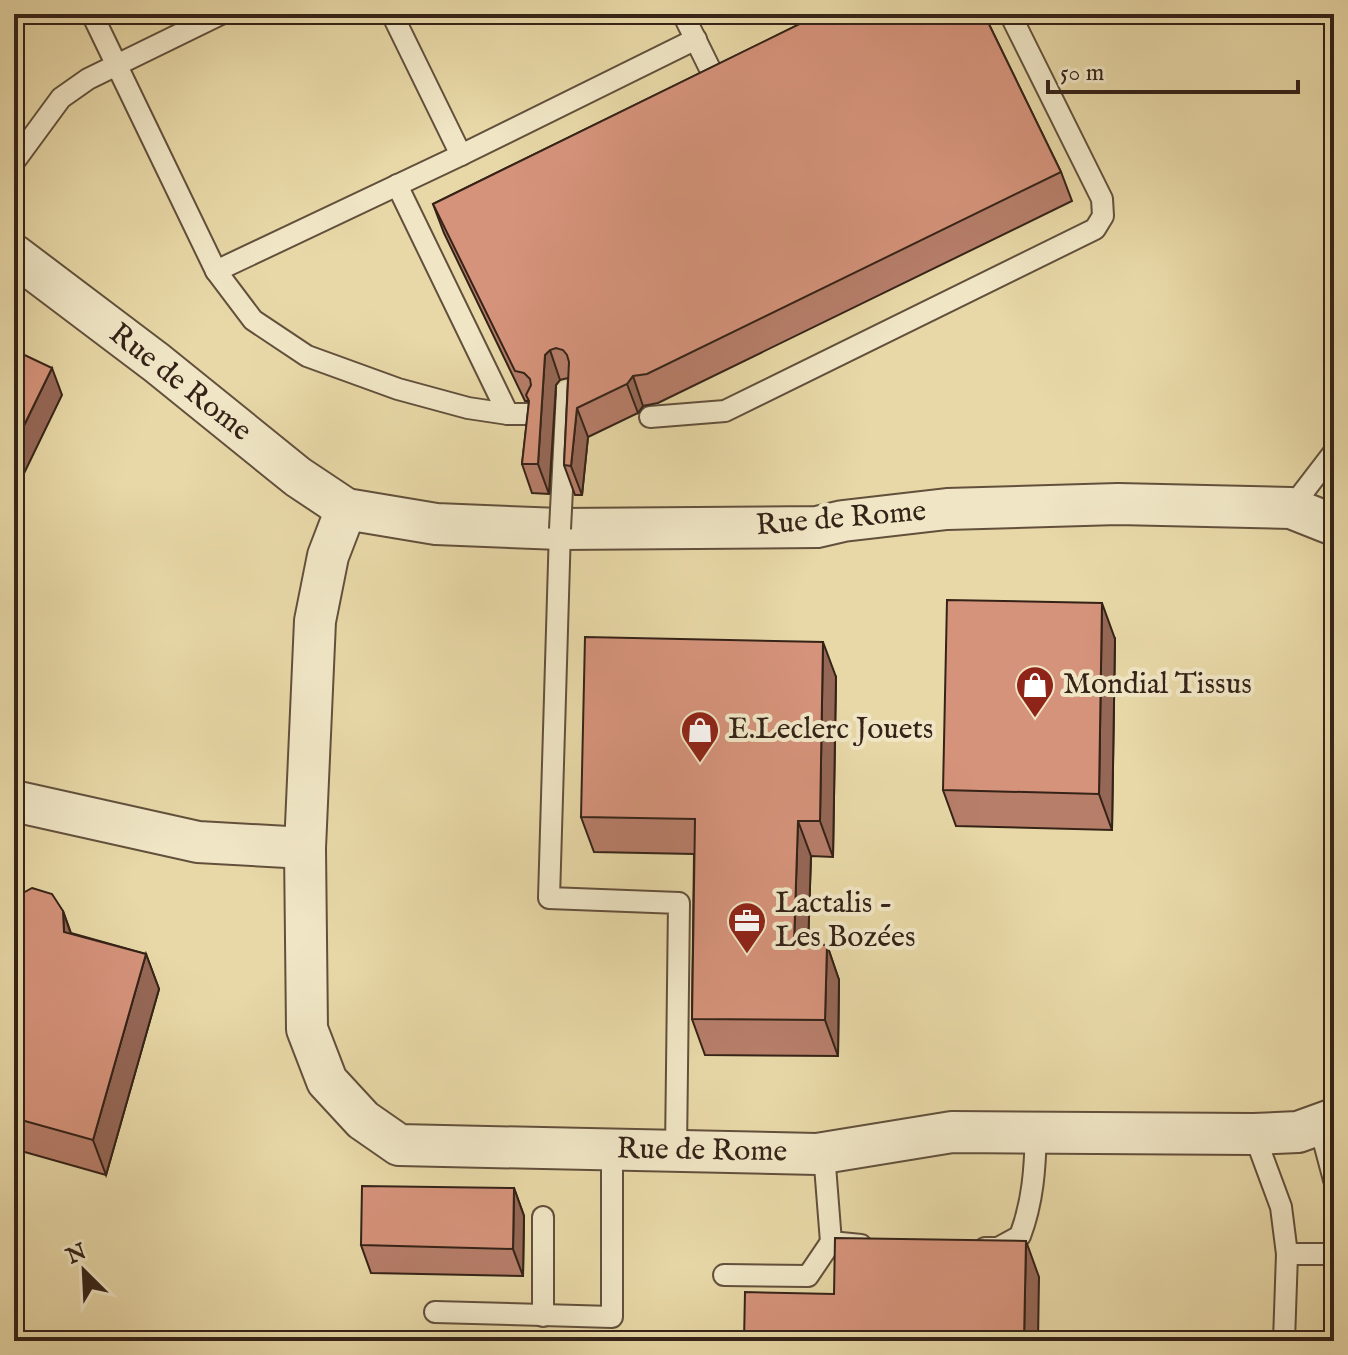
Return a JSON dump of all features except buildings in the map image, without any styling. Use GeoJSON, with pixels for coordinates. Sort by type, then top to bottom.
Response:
{"type":"FeatureCollection","features":[{"type":"Feature","properties":{"kind":"street","name":"Rue de Rome"},"geometry":{"type":"LineString","coordinates":[[14,255],[157,363],[298,477],[346,509],[436,524],[560,529],[817,527],[947,509],[1118,504],[1291,508],[1334,525]]}},
{"type":"Feature","properties":{"kind":"street","name":"Rue de Rome"},"geometry":{"type":"LineString","coordinates":[[346,509],[328,556],[315,621],[305,848],[307,1029],[327,1081],[363,1120],[399,1145],[817,1154],[952,1132],[1254,1134],[1298,1132],[1326,1122]]}},
{"type":"Feature","properties":{"kind":"street"},"geometry":{"type":"LineString","coordinates":[[14,801],[198,842],[305,848]]}},
{"type":"Feature","properties":{"kind":"lane"},"geometry":{"type":"LineString","coordinates":[[92,14],[216,271],[253,320],[307,356],[398,389],[468,408],[519,414],[397,185]]}},
{"type":"Feature","properties":{"kind":"lane"},"geometry":{"type":"LineString","coordinates":[[14,162],[61,98],[88,79],[221,14]]}},
{"type":"Feature","properties":{"kind":"lane"},"geometry":{"type":"LineString","coordinates":[[392,14],[461,155]]}},
{"type":"Feature","properties":{"kind":"lane"},"geometry":{"type":"LineString","coordinates":[[683,14],[713,75]]}},
{"type":"Feature","properties":{"kind":"lane"},"geometry":{"type":"LineString","coordinates":[[650,417],[725,411],[1095,229],[1103,216],[1102,199],[1010,14]]}},
{"type":"Feature","properties":{"kind":"lane"},"geometry":{"type":"LineString","coordinates":[[216,271],[696,39]]}},
{"type":"Feature","properties":{"kind":"lane"},"geometry":{"type":"LineString","coordinates":[[567,391],[549,898],[679,903],[676,1151]]}},
{"type":"Feature","properties":{"kind":"lane"},"geometry":{"type":"LineString","coordinates":[[1291,508],[1334,452]]}},
{"type":"Feature","properties":{"kind":"lane"},"geometry":{"type":"LineString","coordinates":[[1326,1122],[1334,1180]]}},
{"type":"Feature","properties":{"kind":"lane"},"geometry":{"type":"LineString","coordinates":[[968,1249],[998,1248],[1020,1236],[1028,1215],[1034,1181],[1036,1132]]}},
{"type":"Feature","properties":{"kind":"lane"},"geometry":{"type":"LineString","coordinates":[[1254,1134],[1281,1207],[1287,1254],[1284,1341]]}},
{"type":"Feature","properties":{"kind":"lane"},"geometry":{"type":"LineString","coordinates":[[435,1312],[612,1317],[612,1149]]}},
{"type":"Feature","properties":{"kind":"lane"},"geometry":{"type":"LineString","coordinates":[[724,1275],[808,1276],[831,1242],[824,1153]]}},
{"type":"Feature","properties":{"kind":"lane"},"geometry":{"type":"LineString","coordinates":[[543,1217],[543,1316]]}},
{"type":"Feature","properties":{"kind":"lane"},"geometry":{"type":"LineString","coordinates":[[831,1242],[877,1246]]}},
{"type":"Feature","properties":{"kind":"lane"},"geometry":{"type":"LineString","coordinates":[[1287,1254],[1334,1254]]}},
{"type":"Feature","properties":{"kind":"place","name":"Mondial Tissus"},"geometry":{"type":"Point","coordinates":[1035,719]}},
{"type":"Feature","properties":{"kind":"place","name":"E.Leclerc Jouets"},"geometry":{"type":"Point","coordinates":[700,764]}},
{"type":"Feature","properties":{"kind":"place","name":"Lactalis - Les Bozées"},"geometry":{"type":"Point","coordinates":[747,955]}}]}
